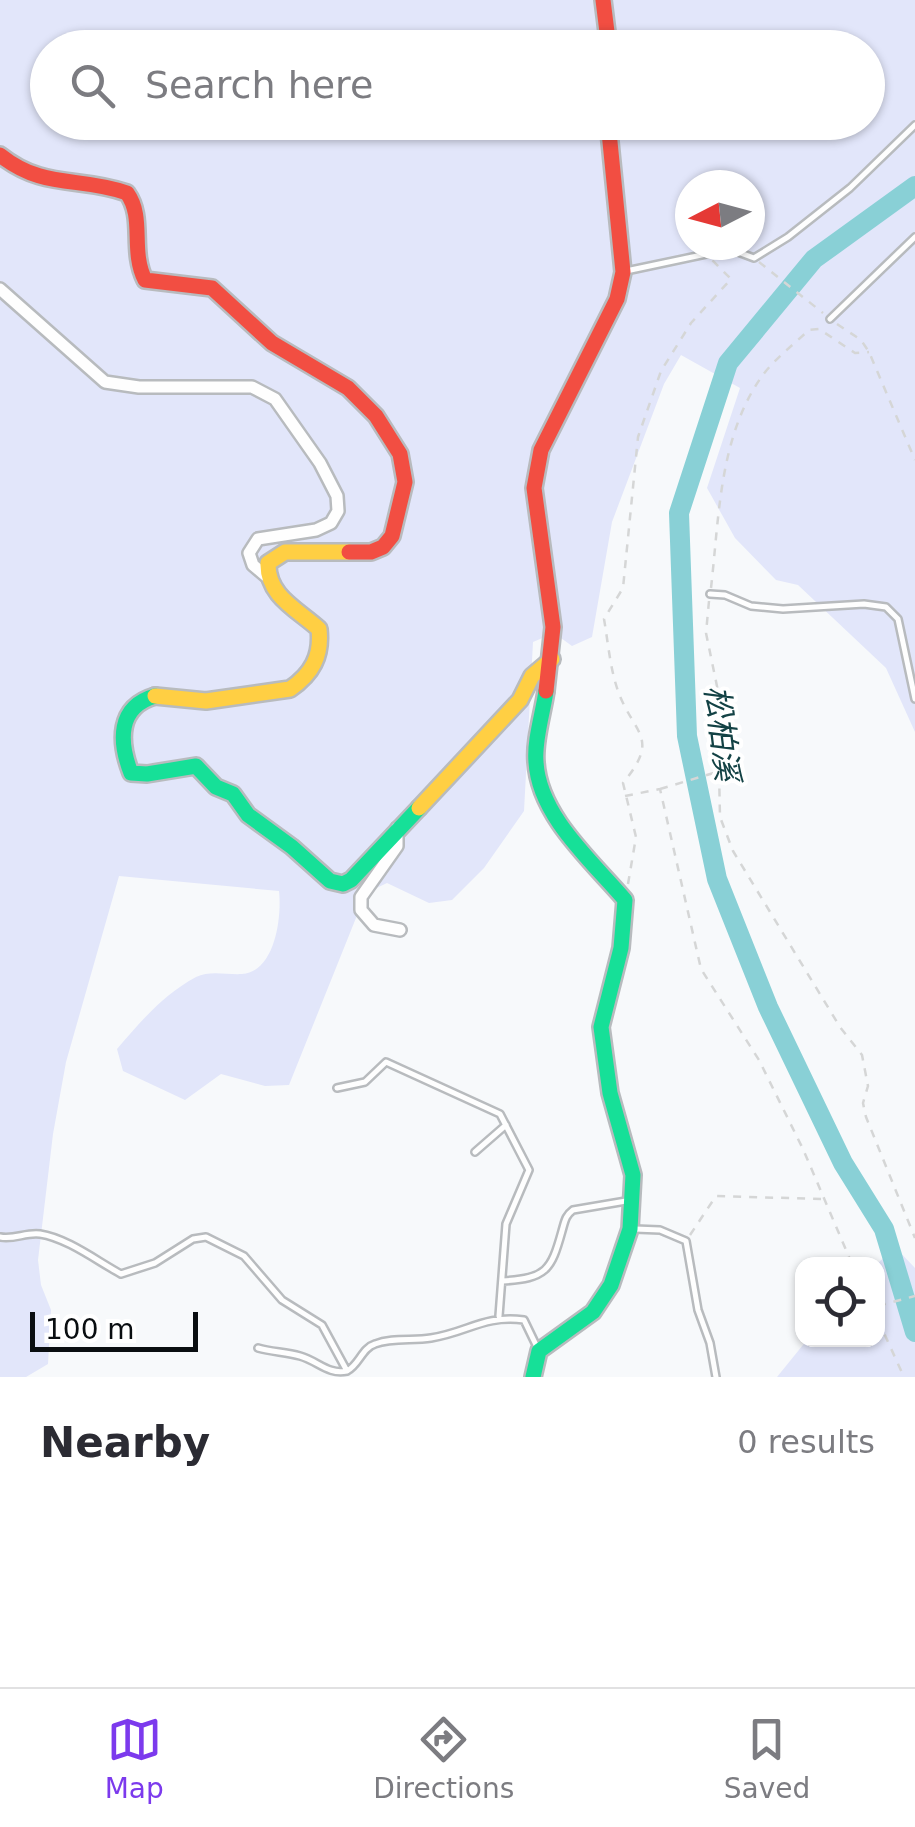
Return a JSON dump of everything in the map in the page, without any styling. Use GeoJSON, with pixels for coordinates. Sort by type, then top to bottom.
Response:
{"type":"FeatureCollection","features":[{"type":"Feature","properties":{"kind":"street"},"geometry":{"type":"LineString","coordinates":[[603,0],[607,30]]}},
{"type":"Feature","properties":{"kind":"street"},"geometry":{"type":"LineString","coordinates":[[534,1377],[539,1351],[593,1312],[611,1285],[630,1228],[634,1200],[634,1175],[610,1094],[601,1027],[621,948],[625,900],[554,814],[538,784],[535,758],[552,658],[553,627],[534,488],[540,450],[617,300],[623,272],[610,140]]}},
{"type":"Feature","properties":{"kind":"street"},"geometry":{"type":"LineString","coordinates":[[0,154],[15,169],[38,180],[127,193],[138,210],[133,252],[145,280],[212,288],[272,342],[348,388],[391,436],[400,454],[405,482],[392,536],[383,547],[371,552],[286,552],[268,563],[266,576]]}},
{"type":"Feature","properties":{"kind":"street"},"geometry":{"type":"LineString","coordinates":[[0,289],[105,382],[252,387],[275,399],[338,496],[338,511],[332,523],[316,530],[258,538],[249,553],[276,595],[320,629],[322,646],[315,666],[303,682],[290,690],[200,701],[153,695],[140,701],[127,712],[121,733],[123,756],[131,773],[141,776],[184,765],[196,766],[216,788],[233,794],[248,816],[292,847],[330,881],[342,884],[351,880],[520,700],[532,676],[552,658]]}},
{"type":"Feature","properties":{"kind":"street"},"geometry":{"type":"LineString","coordinates":[[397,828],[397,846],[361,897],[361,910],[374,926],[400,930]]}},
{"type":"Feature","properties":{"kind":"lane"},"geometry":{"type":"LineString","coordinates":[[765,251],[850,188],[915,125]]}},
{"type":"Feature","properties":{"kind":"lane"},"geometry":{"type":"LineString","coordinates":[[830,319],[915,237]]}},
{"type":"Feature","properties":{"kind":"lane"},"geometry":{"type":"LineString","coordinates":[[623,272],[687,260]]}},
{"type":"Feature","properties":{"kind":"lane"},"geometry":{"type":"LineString","coordinates":[[710,594],[725,595],[751,606],[783,609],[864,604],[886,607],[898,619],[915,699]]}},
{"type":"Feature","properties":{"kind":"lane"},"geometry":{"type":"LineString","coordinates":[[337,1088],[365,1082],[386,1062],[500,1114],[529,1170],[506,1224],[499,1317]]}},
{"type":"Feature","properties":{"kind":"lane"},"geometry":{"type":"LineString","coordinates":[[475,1152],[506,1125]]}},
{"type":"Feature","properties":{"kind":"lane"},"geometry":{"type":"LineString","coordinates":[[504,1281],[532,1279],[546,1272],[555,1256],[566,1215],[573,1210],[634,1200]]}},
{"type":"Feature","properties":{"kind":"lane"},"geometry":{"type":"LineString","coordinates":[[630,1228],[660,1230],[686,1241],[698,1310],[710,1343],[716,1377]]}},
{"type":"Feature","properties":{"kind":"lane"},"geometry":{"type":"LineString","coordinates":[[0,1237],[7,1239],[33,1232],[50,1236],[121,1274],[155,1264],[194,1239],[206,1237],[244,1256],[282,1300],[322,1325],[347,1371]]}},
{"type":"Feature","properties":{"kind":"lane"},"geometry":{"type":"LineString","coordinates":[[258,1348],[301,1356],[335,1374],[353,1369],[367,1348],[377,1343],[434,1338],[499,1317],[524,1320],[539,1351]]}},
{"type":"Feature","properties":{"kind":"path"},"geometry":{"type":"LineString","coordinates":[[625,900],[636,837],[622,783],[639,764],[644,748],[636,721],[618,692],[604,619],[624,588],[638,436],[661,371],[691,323],[731,279],[712,260]]}},
{"type":"Feature","properties":{"kind":"path"},"geometry":{"type":"LineString","coordinates":[[756,260],[860,340],[915,460]]}},
{"type":"Feature","properties":{"kind":"path"},"geometry":{"type":"LineString","coordinates":[[868,352],[854,353],[819,328],[809,330],[761,378],[740,417],[728,453],[706,634],[728,754],[719,771],[720,817],[733,852],[840,1027],[862,1055],[868,1086],[863,1103],[866,1117],[915,1238]]}},
{"type":"Feature","properties":{"kind":"path"},"geometry":{"type":"LineString","coordinates":[[625,796],[719,771]]}},
{"type":"Feature","properties":{"kind":"path"},"geometry":{"type":"LineString","coordinates":[[660,789],[701,969],[759,1060],[803,1149],[849,1257]]}},
{"type":"Feature","properties":{"kind":"path"},"geometry":{"type":"LineString","coordinates":[[686,1241],[716,1196],[823,1199]]}},
{"type":"Feature","properties":{"kind":"path"},"geometry":{"type":"LineString","coordinates":[[885,1304],[915,1296]]}},
{"type":"Feature","properties":{"kind":"path"},"geometry":{"type":"LineString","coordinates":[[885,1335],[904,1377]]}},
{"type":"Feature","properties":{"kind":"shaded area"},"geometry":{"type":"Polygon","coordinates":[[[0,0],[915,0],[915,732],[886,668],[798,585],[776,580],[735,538],[707,488],[740,388],[681,355],[664,384],[612,522],[592,637],[572,646],[554,633],[533,642],[524,811],[484,868],[452,900],[429,903],[387,883],[366,893],[289,1085],[265,1086],[221,1074],[185,1100],[123,1071],[117,1049],[173,992],[201,975],[242,974],[262,964],[274,942],[280,902],[279,891],[119,876],[66,1062],[53,1134],[38,1260],[41,1285],[51,1310],[48,1364],[26,1377],[0,1377],[0,0]]]}},
{"type":"Feature","properties":{"kind":"shaded area"},"geometry":{"type":"Polygon","coordinates":[[[895,1247],[915,1268],[915,1377],[777,1377],[801,1347],[885,1347],[884,1257],[895,1247]]]}},
{"type":"Feature","properties":{"kind":"waterway","name":"松柏溪"},"geometry":{"type":"LineString","coordinates":[[915,186],[814,259],[728,363],[679,513],[687,736],[717,879],[768,1007],[843,1163],[884,1229],[915,1332]]}},
{"type":"Feature","properties":{"kind":"traffic: fast"},"geometry":{"type":"LineString","coordinates":[[533,1377],[539,1351],[593,1312],[611,1285],[630,1229],[633,1175],[610,1093],[601,1027],[621,948],[625,900],[569,837],[539,782],[536,745],[546,691]]}},
{"type":"Feature","properties":{"kind":"traffic: fast"},"geometry":{"type":"LineString","coordinates":[[155,696],[134,708],[124,727],[124,749],[131,773],[196,766],[216,787],[233,794],[248,815],[330,881],[343,884],[351,880],[419,808]]}},
{"type":"Feature","properties":{"kind":"traffic: slow"},"geometry":{"type":"LineString","coordinates":[[155,696],[206,701],[290,689],[314,664],[319,629],[278,593],[268,563],[285,552],[349,552]]}},
{"type":"Feature","properties":{"kind":"traffic: slow"},"geometry":{"type":"LineString","coordinates":[[419,808],[520,700],[532,676],[552,659]]}},
{"type":"Feature","properties":{"kind":"traffic: jam"},"geometry":{"type":"LineString","coordinates":[[603,0],[607,30]]}},
{"type":"Feature","properties":{"kind":"traffic: jam"},"geometry":{"type":"LineString","coordinates":[[546,691],[553,627],[534,488],[541,450],[617,299],[623,272],[610,140]]}},
{"type":"Feature","properties":{"kind":"traffic: jam"},"geometry":{"type":"LineString","coordinates":[[0,155],[47,178],[127,193],[135,213],[138,257],[145,280],[212,288],[272,343],[348,388],[376,416],[400,454],[405,482],[392,536],[383,547],[371,552],[349,552]]}}]}
